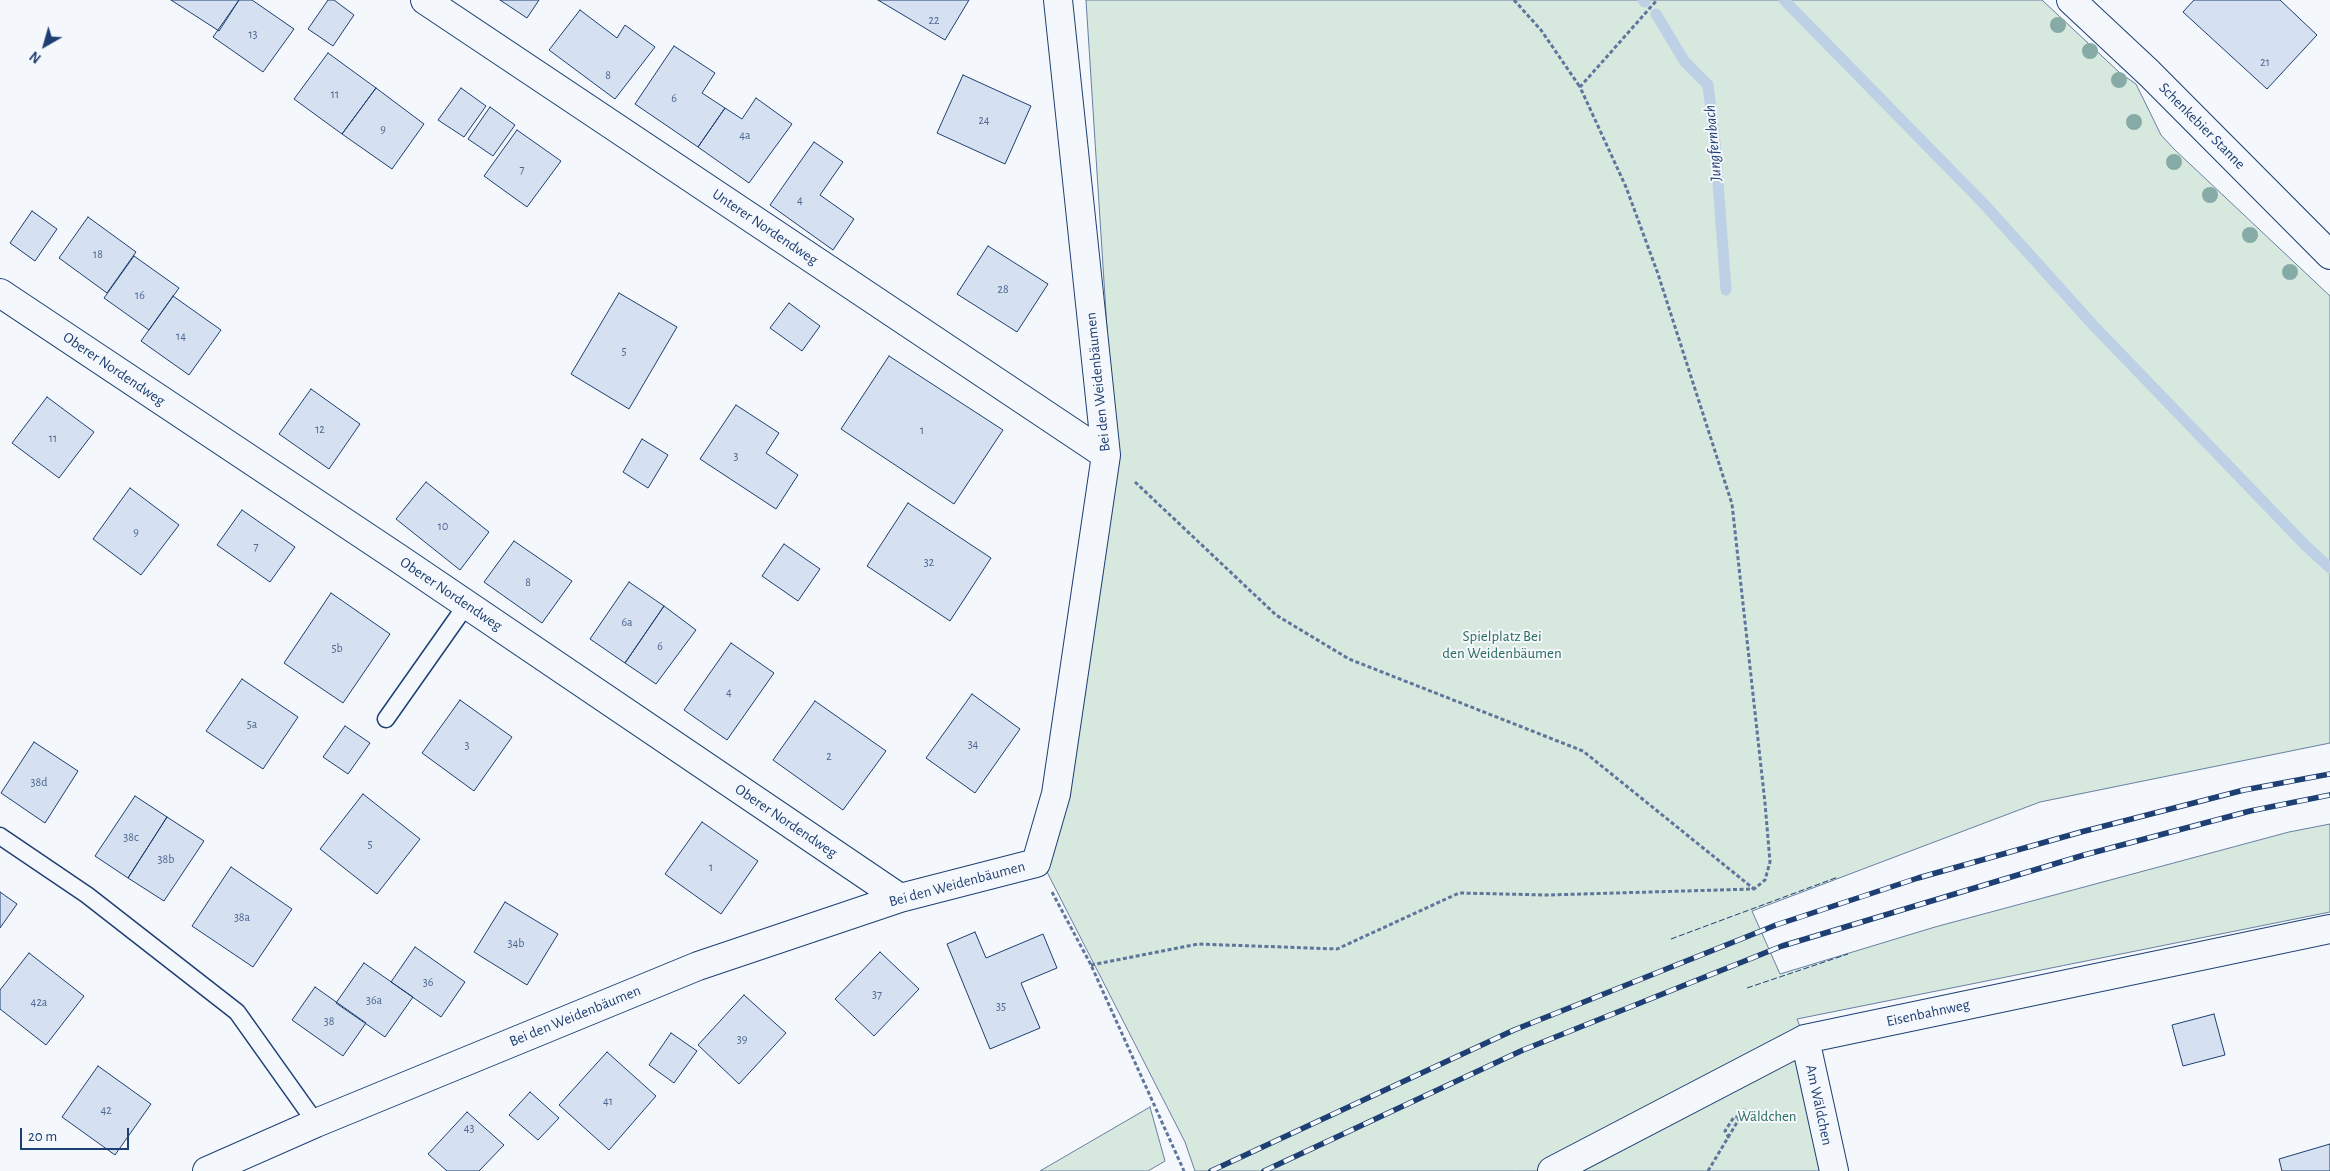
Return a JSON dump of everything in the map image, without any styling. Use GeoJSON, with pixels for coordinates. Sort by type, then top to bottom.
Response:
{"type":"FeatureCollection","features":[{"type":"Feature","properties":{"kind":"street","name":"Unterer Nordendweg"},"geometry":{"type":"LineString","coordinates":[[425,0],[1106,455]]}},
{"type":"Feature","properties":{"kind":"street","name":"Bei den Weidenbäumen"},"geometry":{"type":"LineString","coordinates":[[220,1168],[316,1123],[698,966],[900,898],[1036,863],[1056,794],[1106,455],[1058,0]]}},
{"type":"Feature","properties":{"kind":"street","name":"Schenkebier Stanne"},"geometry":{"type":"LineString","coordinates":[[2071,0],[2148,73],[2330,255]]}},
{"type":"Feature","properties":{"kind":"street","name":"Oberer Nordendweg"},"geometry":{"type":"LineString","coordinates":[[0,293],[467,604],[900,898]]}},
{"type":"Feature","properties":{"kind":"street","name":"Eisenbahnweg"},"geometry":{"type":"LineString","coordinates":[[1552,1171],[1805,1039],[2330,929]]}},
{"type":"Feature","properties":{"kind":"street","name":"Am Wäldchen"},"geometry":{"type":"LineString","coordinates":[[1805,1039],[1834,1171]]}},
{"type":"Feature","properties":{"kind":"lane"},"geometry":{"type":"LineString","coordinates":[[386,719],[467,604]]}},
{"type":"Feature","properties":{"kind":"lane"},"geometry":{"type":"LineString","coordinates":[[0,836],[87,895],[237,1012],[316,1123]]}},
{"type":"Feature","properties":{"kind":"path"},"geometry":{"type":"LineString","coordinates":[[1090,964],[1198,944],[1337,949],[1459,893],[1547,895],[1754,890],[1765,880],[1770,862],[1732,504],[1658,274],[1626,187],[1580,87],[1541,30],[1514,0]]}},
{"type":"Feature","properties":{"kind":"path"},"geometry":{"type":"LineString","coordinates":[[1580,87],[1657,0]]}},
{"type":"Feature","properties":{"kind":"path"},"geometry":{"type":"LineString","coordinates":[[1106,455],[1276,615],[1349,659],[1583,750],[1754,890]]}},
{"type":"Feature","properties":{"kind":"path"},"geometry":{"type":"LineString","coordinates":[[1036,863],[1090,964],[1168,1131],[1184,1171]]}},
{"type":"Feature","properties":{"kind":"path"},"geometry":{"type":"LineString","coordinates":[[1708,1171],[1741,1117],[1734,1116],[1725,1131],[1728,1138]]}},
{"type":"Feature","properties":{"kind":"green space"},"geometry":{"type":"Polygon","coordinates":[[[1086,0],[2042,0],[2120,73],[2136,84],[2161,135],[2174,149],[2330,296],[2330,743],[2040,802],[1752,911],[1780,974],[1935,927],[2289,832],[2330,824],[2330,912],[1797,1019],[1805,1039],[1838,1171],[1195,1171],[1185,1142],[1047,872],[1070,793],[1115,454],[1086,0]]]}},
{"type":"Feature","properties":{"kind":"green space"},"geometry":{"type":"Polygon","coordinates":[[[1150,1107],[1165,1161],[1148,1171],[1040,1171],[1150,1107]]]}},
{"type":"Feature","properties":{"kind":"building"},"geometry":{"type":"Polygon","coordinates":[[[171,0],[239,0],[219,31],[171,0]]]}},
{"type":"Feature","properties":{"kind":"building"},"geometry":{"type":"Polygon","coordinates":[[[239,0],[252,0],[294,29],[263,72],[213,37],[239,0]]]}},
{"type":"Feature","properties":{"kind":"building"},"geometry":{"type":"Polygon","coordinates":[[[328,0],[334,0],[354,15],[333,46],[308,29],[328,0]]]}},
{"type":"Feature","properties":{"kind":"building"},"geometry":{"type":"Polygon","coordinates":[[[500,0],[539,0],[527,18],[500,0]]]}},
{"type":"Feature","properties":{"kind":"building"},"geometry":{"type":"Polygon","coordinates":[[[878,0],[969,0],[945,40],[878,0]]]}},
{"type":"Feature","properties":{"kind":"building"},"geometry":{"type":"Polygon","coordinates":[[[2194,0],[2280,0],[2317,35],[2267,89],[2183,12],[2194,0]]]}},
{"type":"Feature","properties":{"kind":"building"},"geometry":{"type":"Polygon","coordinates":[[[580,10],[617,38],[625,25],[655,47],[615,99],[549,50],[580,10]]]}},
{"type":"Feature","properties":{"kind":"building"},"geometry":{"type":"Polygon","coordinates":[[[674,46],[715,73],[702,93],[725,108],[698,147],[635,104],[674,46]]]}},
{"type":"Feature","properties":{"kind":"building"},"geometry":{"type":"Polygon","coordinates":[[[328,53],[376,88],[342,134],[294,99],[328,53]]]}},
{"type":"Feature","properties":{"kind":"building"},"geometry":{"type":"Polygon","coordinates":[[[963,75],[1031,106],[1005,164],[937,133],[963,75]]]}},
{"type":"Feature","properties":{"kind":"building"},"geometry":{"type":"Polygon","coordinates":[[[376,88],[424,124],[392,169],[342,134],[376,88]]]}},
{"type":"Feature","properties":{"kind":"building"},"geometry":{"type":"Polygon","coordinates":[[[461,88],[486,106],[464,137],[438,120],[461,88]]]}},
{"type":"Feature","properties":{"kind":"building"},"geometry":{"type":"Polygon","coordinates":[[[756,98],[792,124],[749,183],[698,147],[725,108],[742,119],[756,98]]]}},
{"type":"Feature","properties":{"kind":"building"},"geometry":{"type":"Polygon","coordinates":[[[490,107],[515,125],[493,156],[468,139],[490,107]]]}},
{"type":"Feature","properties":{"kind":"building"},"geometry":{"type":"Polygon","coordinates":[[[517,130],[561,161],[527,207],[484,176],[517,130]]]}},
{"type":"Feature","properties":{"kind":"building"},"geometry":{"type":"Polygon","coordinates":[[[814,142],[843,162],[820,195],[854,219],[833,250],[770,205],[814,142]]]}},
{"type":"Feature","properties":{"kind":"building"},"geometry":{"type":"Polygon","coordinates":[[[32,211],[57,229],[35,261],[10,243],[32,211]]]}},
{"type":"Feature","properties":{"kind":"building"},"geometry":{"type":"Polygon","coordinates":[[[88,217],[136,252],[107,293],[59,258],[88,217]]]}},
{"type":"Feature","properties":{"kind":"building"},"geometry":{"type":"Polygon","coordinates":[[[988,246],[1048,284],[1017,332],[957,294],[988,246]]]}},
{"type":"Feature","properties":{"kind":"building"},"geometry":{"type":"Polygon","coordinates":[[[134,256],[179,288],[149,330],[104,298],[134,256]]]}},
{"type":"Feature","properties":{"kind":"building"},"geometry":{"type":"Polygon","coordinates":[[[619,293],[677,327],[629,409],[571,374],[619,293]]]}},
{"type":"Feature","properties":{"kind":"building"},"geometry":{"type":"Polygon","coordinates":[[[173,296],[221,330],[189,375],[141,341],[173,296]]]}},
{"type":"Feature","properties":{"kind":"building"},"geometry":{"type":"Polygon","coordinates":[[[789,303],[820,326],[802,351],[770,328],[789,303]]]}},
{"type":"Feature","properties":{"kind":"building"},"geometry":{"type":"Polygon","coordinates":[[[889,356],[1003,430],[954,504],[841,429],[889,356]]]}},
{"type":"Feature","properties":{"kind":"building"},"geometry":{"type":"Polygon","coordinates":[[[311,389],[360,424],[329,469],[279,434],[311,389]]]}},
{"type":"Feature","properties":{"kind":"building"},"geometry":{"type":"Polygon","coordinates":[[[47,397],[94,432],[59,478],[12,443],[47,397]]]}},
{"type":"Feature","properties":{"kind":"building"},"geometry":{"type":"Polygon","coordinates":[[[736,405],[779,433],[766,453],[798,475],[776,509],[700,459],[736,405]]]}},
{"type":"Feature","properties":{"kind":"building"},"geometry":{"type":"Polygon","coordinates":[[[642,439],[668,455],[648,488],[623,472],[642,439]]]}},
{"type":"Feature","properties":{"kind":"building"},"geometry":{"type":"Polygon","coordinates":[[[426,482],[489,532],[460,570],[396,519],[426,482]]]}},
{"type":"Feature","properties":{"kind":"building"},"geometry":{"type":"Polygon","coordinates":[[[130,488],[179,525],[141,575],[93,539],[130,488]]]}},
{"type":"Feature","properties":{"kind":"building"},"geometry":{"type":"Polygon","coordinates":[[[908,503],[991,558],[950,621],[867,566],[908,503]]]}},
{"type":"Feature","properties":{"kind":"building"},"geometry":{"type":"Polygon","coordinates":[[[242,510],[295,547],[270,582],[217,545],[242,510]]]}},
{"type":"Feature","properties":{"kind":"building"},"geometry":{"type":"Polygon","coordinates":[[[514,541],[572,581],[542,623],[484,582],[514,541]]]}},
{"type":"Feature","properties":{"kind":"building"},"geometry":{"type":"Polygon","coordinates":[[[784,544],[820,569],[798,601],[762,576],[784,544]]]}},
{"type":"Feature","properties":{"kind":"building"},"geometry":{"type":"Polygon","coordinates":[[[629,582],[664,606],[625,663],[590,639],[629,582]]]}},
{"type":"Feature","properties":{"kind":"building"},"geometry":{"type":"Polygon","coordinates":[[[331,593],[390,634],[343,703],[284,663],[331,593]]]}},
{"type":"Feature","properties":{"kind":"building"},"geometry":{"type":"Polygon","coordinates":[[[664,606],[696,630],[656,684],[625,663],[664,606]]]}},
{"type":"Feature","properties":{"kind":"building"},"geometry":{"type":"Polygon","coordinates":[[[731,643],[774,673],[727,740],[684,710],[731,643]]]}},
{"type":"Feature","properties":{"kind":"building"},"geometry":{"type":"Polygon","coordinates":[[[242,679],[298,717],[263,769],[206,731],[242,679]]]}},
{"type":"Feature","properties":{"kind":"building"},"geometry":{"type":"Polygon","coordinates":[[[972,694],[1020,729],[975,793],[926,758],[972,694]]]}},
{"type":"Feature","properties":{"kind":"building"},"geometry":{"type":"Polygon","coordinates":[[[460,700],[512,737],[474,791],[422,753],[460,700]]]}},
{"type":"Feature","properties":{"kind":"building"},"geometry":{"type":"Polygon","coordinates":[[[815,701],[886,751],[843,810],[773,760],[815,701]]]}},
{"type":"Feature","properties":{"kind":"building"},"geometry":{"type":"Polygon","coordinates":[[[345,726],[370,743],[348,774],[323,757],[345,726]]]}},
{"type":"Feature","properties":{"kind":"building"},"geometry":{"type":"Polygon","coordinates":[[[34,742],[78,771],[45,823],[1,793],[34,742]]]}},
{"type":"Feature","properties":{"kind":"building"},"geometry":{"type":"Polygon","coordinates":[[[363,794],[420,839],[377,894],[320,849],[363,794]]]}},
{"type":"Feature","properties":{"kind":"building"},"geometry":{"type":"Polygon","coordinates":[[[135,796],[167,817],[128,878],[95,856],[135,796]]]}},
{"type":"Feature","properties":{"kind":"building"},"geometry":{"type":"Polygon","coordinates":[[[167,817],[204,841],[164,901],[128,878],[167,817]]]}},
{"type":"Feature","properties":{"kind":"building"},"geometry":{"type":"Polygon","coordinates":[[[702,822],[758,861],[721,914],[665,874],[702,822]]]}},
{"type":"Feature","properties":{"kind":"building"},"geometry":{"type":"Polygon","coordinates":[[[231,867],[292,909],[253,967],[192,926],[231,867]]]}},
{"type":"Feature","properties":{"kind":"building"},"geometry":{"type":"Polygon","coordinates":[[[0,892],[17,904],[0,928],[0,892]]]}},
{"type":"Feature","properties":{"kind":"building"},"geometry":{"type":"Polygon","coordinates":[[[505,902],[558,934],[527,985],[474,952],[505,902]]]}},
{"type":"Feature","properties":{"kind":"building"},"geometry":{"type":"Polygon","coordinates":[[[975,932],[986,958],[1043,934],[1057,968],[1021,983],[1040,1028],[990,1049],[947,944],[975,932]]]}},
{"type":"Feature","properties":{"kind":"building"},"geometry":{"type":"Polygon","coordinates":[[[415,947],[465,982],[441,1017],[391,982],[415,947]]]}},
{"type":"Feature","properties":{"kind":"building"},"geometry":{"type":"Polygon","coordinates":[[[880,952],[919,989],[874,1036],[835,999],[880,952]]]}},
{"type":"Feature","properties":{"kind":"building"},"geometry":{"type":"Polygon","coordinates":[[[29,953],[84,996],[46,1045],[0,1009],[0,990],[29,953]]]}},
{"type":"Feature","properties":{"kind":"building"},"geometry":{"type":"Polygon","coordinates":[[[364,963],[413,997],[385,1037],[336,1003],[364,963]]]}},
{"type":"Feature","properties":{"kind":"building"},"geometry":{"type":"Polygon","coordinates":[[[315,987],[366,1023],[343,1056],[292,1020],[315,987]]]}},
{"type":"Feature","properties":{"kind":"building"},"geometry":{"type":"Polygon","coordinates":[[[744,995],[786,1033],[739,1084],[698,1045],[744,995]]]}},
{"type":"Feature","properties":{"kind":"building"},"geometry":{"type":"Polygon","coordinates":[[[2214,1014],[2225,1055],[2183,1066],[2172,1025],[2214,1014]]]}},
{"type":"Feature","properties":{"kind":"building"},"geometry":{"type":"Polygon","coordinates":[[[671,1033],[697,1051],[674,1083],[649,1065],[671,1033]]]}},
{"type":"Feature","properties":{"kind":"building"},"geometry":{"type":"Polygon","coordinates":[[[607,1052],[656,1096],[609,1150],[559,1105],[607,1052]]]}},
{"type":"Feature","properties":{"kind":"building"},"geometry":{"type":"Polygon","coordinates":[[[98,1066],[151,1104],[115,1155],[62,1117],[98,1066]]]}},
{"type":"Feature","properties":{"kind":"building"},"geometry":{"type":"Polygon","coordinates":[[[530,1092],[559,1118],[538,1140],[509,1115],[530,1092]]]}},
{"type":"Feature","properties":{"kind":"building"},"geometry":{"type":"Polygon","coordinates":[[[467,1112],[504,1145],[479,1171],[447,1171],[428,1154],[467,1112]]]}},
{"type":"Feature","properties":{"kind":"building"},"geometry":{"type":"Polygon","coordinates":[[[2330,1144],[2330,1171],[2282,1171],[2279,1159],[2330,1144]]]}},
{"type":"Feature","properties":{"kind":"waterway"},"geometry":{"type":"LineString","coordinates":[[1784,0],[1984,204],[2094,326],[2305,545],[2330,568]]}},
{"type":"Feature","properties":{"kind":"waterway","name":"Jungfernbach"},"geometry":{"type":"LineString","coordinates":[[1656,14],[1685,62],[1708,85],[1715,142],[1726,290]]}},
{"type":"Feature","properties":{"kind":"railway"},"geometry":{"type":"LineString","coordinates":[[1211,1171],[1514,1030],[1776,925],[1918,878],[2081,832],[2244,790],[2330,774]]}},
{"type":"Feature","properties":{"kind":"railway"},"geometry":{"type":"LineString","coordinates":[[1264,1171],[1523,1050],[1782,946],[2084,855],[2250,811],[2330,795]]}},
{"type":"Feature","properties":{"kind":"fence"},"geometry":{"type":"LineString","coordinates":[[1671,939],[1838,877]]}},
{"type":"Feature","properties":{"kind":"fence"},"geometry":{"type":"LineString","coordinates":[[1747,988],[1848,954]]}},
{"type":"Feature","properties":{"kind":"park label","name":"Spielplatz Bei den Weidenbäumen"},"geometry":{"type":"Point","coordinates":[1502,644]}},
{"type":"Feature","properties":{"kind":"park label","name":"Wäldchen"},"geometry":{"type":"Point","coordinates":[1767,1116]}}]}
